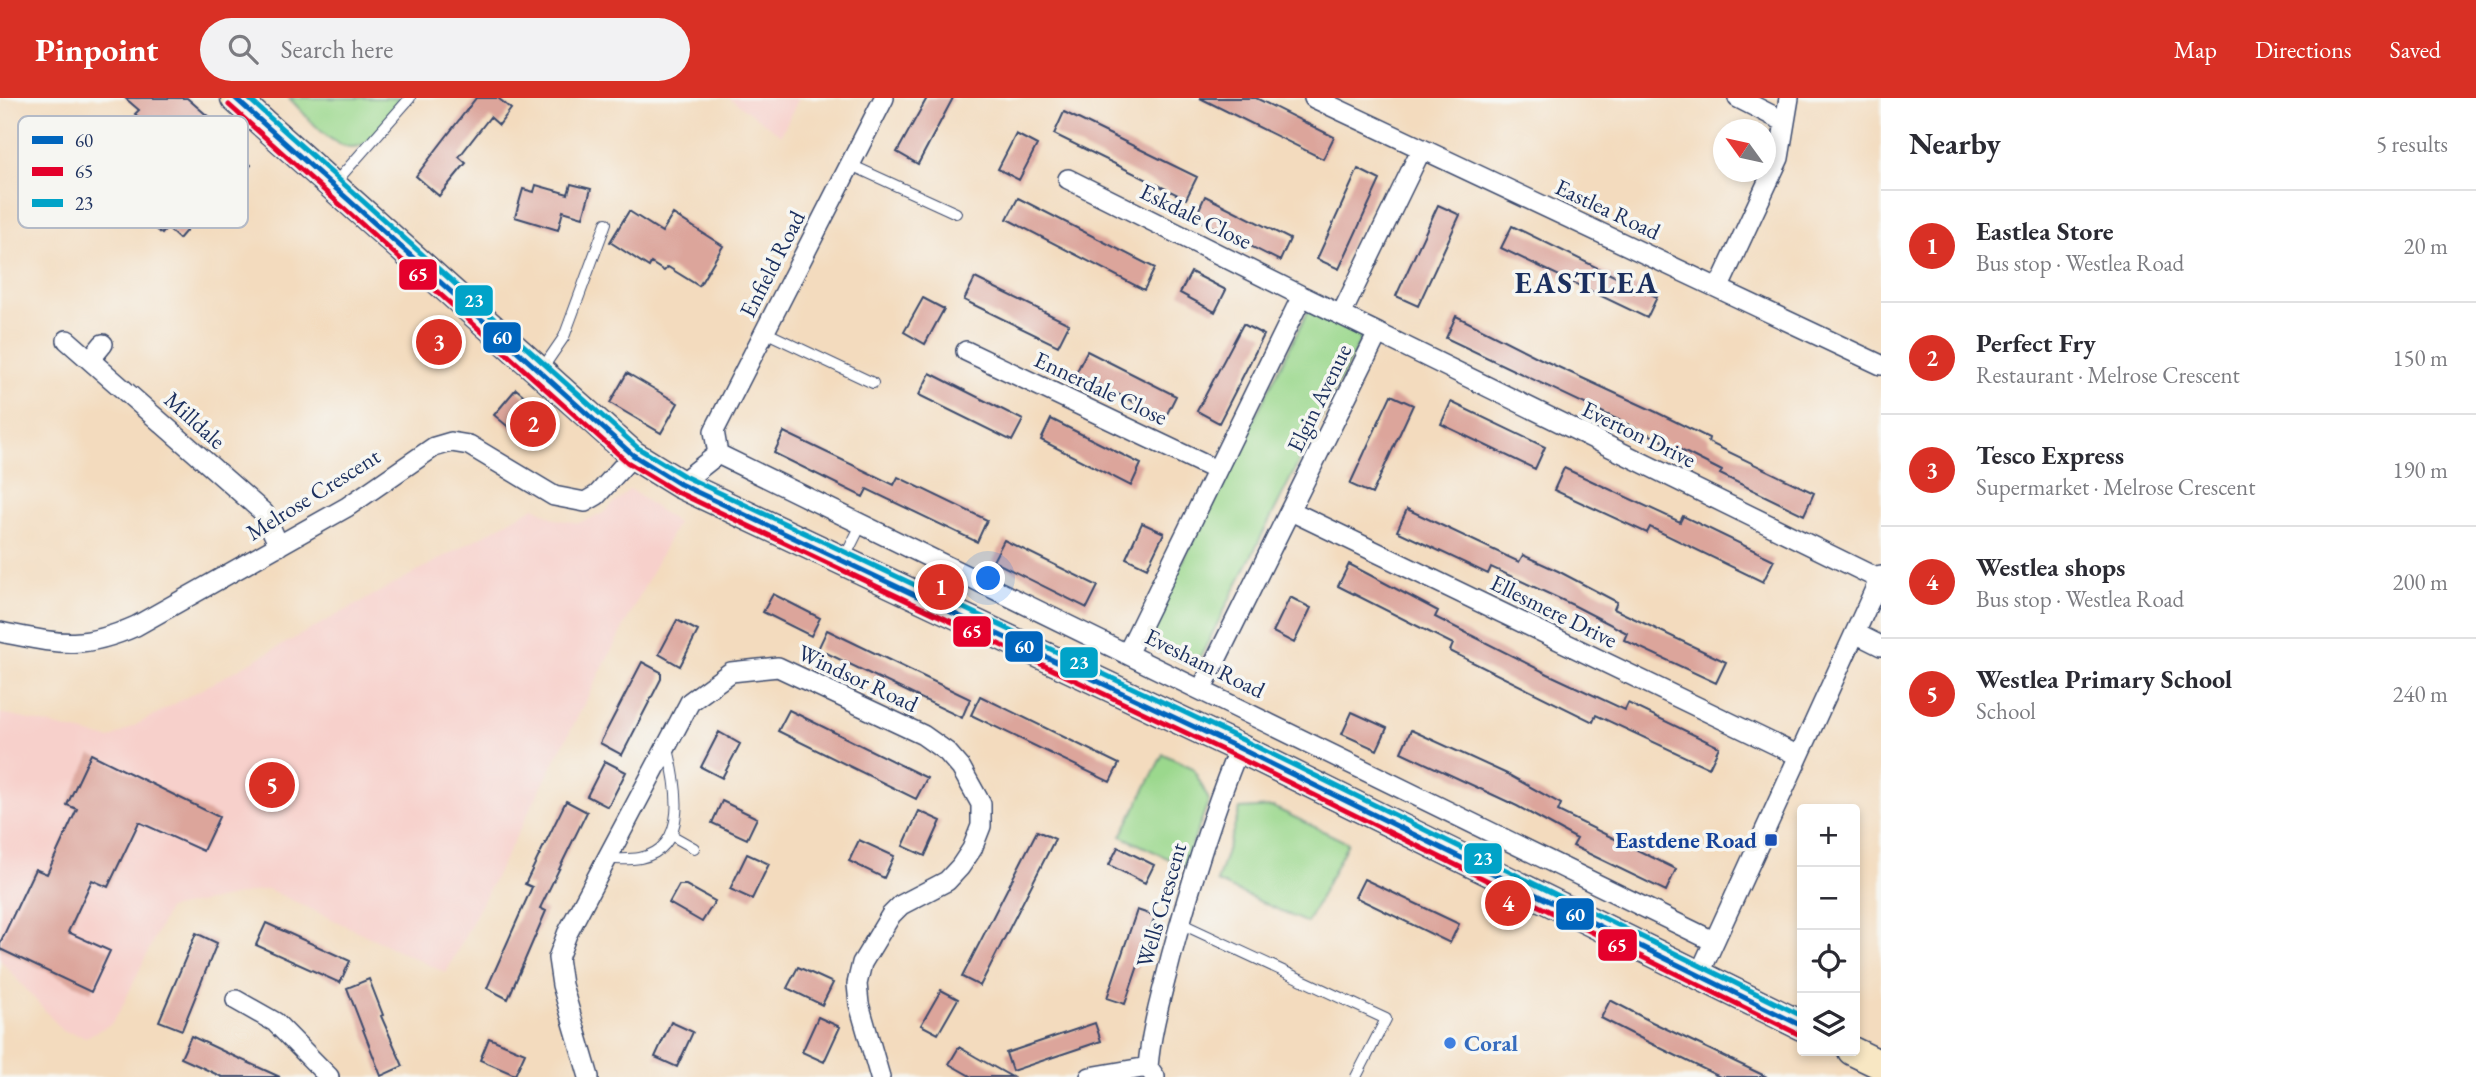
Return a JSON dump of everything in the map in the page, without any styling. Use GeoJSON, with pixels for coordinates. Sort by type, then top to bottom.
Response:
{"type":"FeatureCollection","features":[{"type":"Feature","properties":{"kind":"main road"},"geometry":{"type":"LineString","coordinates":[[235,98],[542,370],[633,455],[680,484],[1240,748],[1797,1024]]}},
{"type":"Feature","properties":{"kind":"main road"},"geometry":{"type":"LineString","coordinates":[[1860,1055],[1881,1065]]}},
{"type":"Feature","properties":{"kind":"street","name":"Enfield Road"},"geometry":{"type":"LineString","coordinates":[[718,454],[714,431],[884,98]]}},
{"type":"Feature","properties":{"kind":"street","name":"Eastlea Road"},"geometry":{"type":"LineString","coordinates":[[1314,98],[1881,365]]}},
{"type":"Feature","properties":{"kind":"street"},"geometry":{"type":"LineString","coordinates":[[1738,98],[1785,122]]}},
{"type":"Feature","properties":{"kind":"street"},"geometry":{"type":"LineString","coordinates":[[1719,287],[1779,158],[1788,98]]}},
{"type":"Feature","properties":{"kind":"street"},"geometry":{"type":"LineString","coordinates":[[1341,315],[1421,150]]}},
{"type":"Feature","properties":{"kind":"street","name":"Eskdale Close"},"geometry":{"type":"LineString","coordinates":[[1068,179],[1302,296]]}},
{"type":"Feature","properties":{"kind":"street"},"geometry":{"type":"LineString","coordinates":[[1128,652],[1302,296]]}},
{"type":"Feature","properties":{"kind":"street","name":"Elgin Avenue"},"geometry":{"type":"LineString","coordinates":[[1202,688],[1378,333],[1302,296]]}},
{"type":"Feature","properties":{"kind":"street","name":"Everton Drive"},"geometry":{"type":"LineString","coordinates":[[1378,333],[1880,577]]}},
{"type":"Feature","properties":{"kind":"street","name":"Milldale"},"geometry":{"type":"LineString","coordinates":[[67,340],[264,513],[279,546]]}},
{"type":"Feature","properties":{"kind":"street"},"geometry":{"type":"LineString","coordinates":[[90,360],[103,344]]}},
{"type":"Feature","properties":{"kind":"street","name":"Ennerdale Close"},"geometry":{"type":"LineString","coordinates":[[966,351],[1216,470]]}},
{"type":"Feature","properties":{"kind":"street","name":"Melrose Crescent"},"geometry":{"type":"LineString","coordinates":[[0,632],[67,645],[103,641],[136,626],[279,546],[347,507],[414,459],[451,442],[469,445],[554,496],[585,502],[597,495],[633,455]]}},
{"type":"Feature","properties":{"kind":"street"},"geometry":{"type":"LineString","coordinates":[[680,484],[718,454]]}},
{"type":"Feature","properties":{"kind":"street","name":"Evesham Road"},"geometry":{"type":"LineString","coordinates":[[718,454],[860,525],[1202,688],[1713,940]]}},
{"type":"Feature","properties":{"kind":"street","name":"Ellesmere Drive"},"geometry":{"type":"LineString","coordinates":[[1291,511],[1797,755]]}},
{"type":"Feature","properties":{"kind":"street"},"geometry":{"type":"LineString","coordinates":[[1699,975],[1880,577]]}},
{"type":"Feature","properties":{"kind":"street"},"geometry":{"type":"LineString","coordinates":[[1854,633],[1881,646]]}},
{"type":"Feature","properties":{"kind":"street","name":"Windsor Road"},"geometry":{"type":"LineString","coordinates":[[589,1077],[562,985],[558,958],[567,934],[690,702],[731,672],[778,667],[923,735],[947,752],[973,785],[981,804],[981,826],[972,849],[947,881],[901,905],[891,915],[862,963],[857,984],[859,1004],[880,1077]]}},
{"type":"Feature","properties":{"kind":"street","name":"Wells Crescent"},"geometry":{"type":"LineString","coordinates":[[1151,1072],[1150,1037],[1180,923],[1214,811],[1240,748]]}},
{"type":"Feature","properties":{"kind":"street"},"geometry":{"type":"LineString","coordinates":[[236,1000],[275,1022],[329,1077]]}},
{"type":"Feature","properties":{"kind":"street"},"geometry":{"type":"LineString","coordinates":[[1090,1077],[1151,1072]]}},
{"type":"Feature","properties":{"kind":"lane"},"geometry":{"type":"LineString","coordinates":[[334,184],[410,98]]}},
{"type":"Feature","properties":{"kind":"lane"},"geometry":{"type":"LineString","coordinates":[[851,165],[956,213]]}},
{"type":"Feature","properties":{"kind":"lane"},"geometry":{"type":"LineString","coordinates":[[542,370],[564,337],[606,223]]}},
{"type":"Feature","properties":{"kind":"lane"},"geometry":{"type":"LineString","coordinates":[[765,332],[873,383]]}},
{"type":"Feature","properties":{"kind":"lane"},"geometry":{"type":"LineString","coordinates":[[844,560],[860,525]]}},
{"type":"Feature","properties":{"kind":"lane"},"geometry":{"type":"LineString","coordinates":[[607,859],[641,858],[664,845],[671,835],[676,822],[676,787],[667,746]]}},
{"type":"Feature","properties":{"kind":"lane"},"geometry":{"type":"LineString","coordinates":[[671,835],[694,848]]}},
{"type":"Feature","properties":{"kind":"lane"},"geometry":{"type":"LineString","coordinates":[[1180,923],[1386,1019],[1356,1077]]}},
{"type":"Feature","properties":{"kind":"shaded area"},"geometry":{"type":"Polygon","coordinates":[[[729,98],[799,98],[781,135],[729,98]]]}},
{"type":"Feature","properties":{"kind":"shaded area"},"geometry":{"type":"Polygon","coordinates":[[[630,489],[677,523],[446,973],[268,889],[168,909],[122,1007],[111,1024],[86,1037],[63,1031],[0,960],[0,713],[110,739],[535,507],[555,519],[578,523],[602,514],[630,489]]]}},
{"type":"Feature","properties":{"kind":"green space"},"geometry":{"type":"Polygon","coordinates":[[[289,98],[404,98],[370,140],[354,147],[333,141],[289,98]]]}},
{"type":"Feature","properties":{"kind":"green space"},"geometry":{"type":"Polygon","coordinates":[[[1310,307],[1364,333],[1195,668],[1142,643],[1310,307]]]}},
{"type":"Feature","properties":{"kind":"green space"},"geometry":{"type":"Polygon","coordinates":[[[1163,754],[1193,768],[1209,800],[1184,866],[1121,836],[1163,754]]]}},
{"type":"Feature","properties":{"kind":"green space"},"geometry":{"type":"Polygon","coordinates":[[[1273,807],[1348,843],[1307,923],[1217,882],[1240,809],[1273,807]]]}},
{"type":"Feature","properties":{"kind":"building"},"geometry":{"type":"Polygon","coordinates":[[[125,98],[187,98],[208,116],[137,116],[135,114],[139,110],[125,98]]]}},
{"type":"Feature","properties":{"kind":"building"},"geometry":{"type":"Polygon","coordinates":[[[476,98],[498,98],[511,109],[499,125],[490,117],[459,157],[466,163],[439,196],[416,176],[476,98]]]}},
{"type":"Feature","properties":{"kind":"building"},"geometry":{"type":"Polygon","coordinates":[[[927,98],[953,98],[918,164],[897,152],[927,98]]]}},
{"type":"Feature","properties":{"kind":"building"},"geometry":{"type":"Polygon","coordinates":[[[1200,98],[1256,98],[1334,137],[1323,159],[1200,98]]]}},
{"type":"Feature","properties":{"kind":"building"},"geometry":{"type":"Polygon","coordinates":[[[1064,112],[1197,177],[1186,199],[1054,134],[1064,112]]]}},
{"type":"Feature","properties":{"kind":"building"},"geometry":{"type":"Polygon","coordinates":[[[1016,134],[1037,145],[1019,180],[998,169],[1016,134]]]}},
{"type":"Feature","properties":{"kind":"building"},"geometry":{"type":"Polygon","coordinates":[[[1358,169],[1380,180],[1339,269],[1317,259],[1358,169]]]}},
{"type":"Feature","properties":{"kind":"building"},"geometry":{"type":"Polygon","coordinates":[[[571,184],[591,189],[583,217],[563,211],[558,230],[515,217],[523,189],[534,192],[536,185],[568,194],[571,184]]]}},
{"type":"Feature","properties":{"kind":"building"},"geometry":{"type":"Polygon","coordinates":[[[1205,196],[1290,239],[1280,261],[1195,218],[1205,196]]]}},
{"type":"Feature","properties":{"kind":"building"},"geometry":{"type":"Polygon","coordinates":[[[1018,198],[1155,268],[1144,290],[1007,219],[1018,198]]]}},
{"type":"Feature","properties":{"kind":"building"},"geometry":{"type":"Polygon","coordinates":[[[1438,205],[1460,215],[1418,306],[1396,296],[1438,205]]]}},
{"type":"Feature","properties":{"kind":"building"},"geometry":{"type":"Polygon","coordinates":[[[629,211],[662,232],[673,214],[723,246],[699,286],[668,267],[664,271],[651,263],[649,267],[610,242],[629,211]]]}},
{"type":"Feature","properties":{"kind":"building"},"geometry":{"type":"Polygon","coordinates":[[[1512,226],[1657,297],[1647,318],[1501,248],[1512,226]]]}},
{"type":"Feature","properties":{"kind":"building"},"geometry":{"type":"Polygon","coordinates":[[[155,228],[167,228],[162,234],[155,228]]]}},
{"type":"Feature","properties":{"kind":"building"},"geometry":{"type":"Polygon","coordinates":[[[167,228],[188,228],[179,239],[167,228]]]}},
{"type":"Feature","properties":{"kind":"building"},"geometry":{"type":"Polygon","coordinates":[[[1191,272],[1226,290],[1215,312],[1180,293],[1191,272]]]}},
{"type":"Feature","properties":{"kind":"building"},"geometry":{"type":"Polygon","coordinates":[[[975,278],[1069,324],[1058,346],[964,300],[975,278]]]}},
{"type":"Feature","properties":{"kind":"building"},"geometry":{"type":"Polygon","coordinates":[[[923,298],[944,309],[925,344],[904,332],[923,298]]]}},
{"type":"Feature","properties":{"kind":"building"},"geometry":{"type":"Polygon","coordinates":[[[1456,316],[1709,438],[1708,442],[1814,493],[1804,515],[1720,474],[1722,471],[1665,442],[1446,338],[1456,316]]]}},
{"type":"Feature","properties":{"kind":"building"},"geometry":{"type":"Polygon","coordinates":[[[1243,324],[1264,335],[1219,423],[1197,411],[1243,324]]]}},
{"type":"Feature","properties":{"kind":"building"},"geometry":{"type":"Polygon","coordinates":[[[1087,351],[1176,396],[1165,418],[1076,373],[1087,351]]]}},
{"type":"Feature","properties":{"kind":"building"},"geometry":{"type":"Polygon","coordinates":[[[627,373],[678,403],[661,433],[610,403],[627,373]]]}},
{"type":"Feature","properties":{"kind":"building"},"geometry":{"type":"Polygon","coordinates":[[[930,373],[1023,420],[1012,441],[919,395],[930,373]]]}},
{"type":"Feature","properties":{"kind":"building"},"geometry":{"type":"Polygon","coordinates":[[[516,389],[552,419],[530,445],[494,415],[516,389]]]}},
{"type":"Feature","properties":{"kind":"building"},"geometry":{"type":"Polygon","coordinates":[[[1391,395],[1413,405],[1372,494],[1350,484],[1391,395]]]}},
{"type":"Feature","properties":{"kind":"building"},"geometry":{"type":"Polygon","coordinates":[[[1451,402],[1545,447],[1535,469],[1441,424],[1451,402]]]}},
{"type":"Feature","properties":{"kind":"building"},"geometry":{"type":"Polygon","coordinates":[[[1051,419],[1141,464],[1131,486],[1041,440],[1051,419]]]}},
{"type":"Feature","properties":{"kind":"building"},"geometry":{"type":"Polygon","coordinates":[[[784,432],[894,485],[898,477],[987,520],[977,542],[867,489],[863,497],[774,453],[784,432]]]}},
{"type":"Feature","properties":{"kind":"building"},"geometry":{"type":"Polygon","coordinates":[[[1564,468],[1680,522],[1683,516],[1774,560],[1763,582],[1650,527],[1647,533],[1554,490],[1564,468]]]}},
{"type":"Feature","properties":{"kind":"building"},"geometry":{"type":"Polygon","coordinates":[[[1407,509],[1519,562],[1523,555],[1558,571],[1617,602],[1614,609],[1726,662],[1716,683],[1624,640],[1627,633],[1573,605],[1491,567],[1488,574],[1397,531],[1407,509]]]}},
{"type":"Feature","properties":{"kind":"building"},"geometry":{"type":"Polygon","coordinates":[[[1142,523],[1164,533],[1147,568],[1126,558],[1142,523]]]}},
{"type":"Feature","properties":{"kind":"building"},"geometry":{"type":"Polygon","coordinates":[[[1004,540],[1098,586],[1087,608],[993,561],[1004,540]]]}},
{"type":"Feature","properties":{"kind":"building"},"geometry":{"type":"Polygon","coordinates":[[[1349,564],[1438,611],[1435,617],[1548,674],[1625,710],[1628,703],[1719,747],[1709,768],[1596,715],[1593,722],[1450,651],[1453,644],[1338,586],[1349,564]]]}},
{"type":"Feature","properties":{"kind":"building"},"geometry":{"type":"Polygon","coordinates":[[[773,594],[820,618],[811,636],[763,612],[773,594]]]}},
{"type":"Feature","properties":{"kind":"building"},"geometry":{"type":"Polygon","coordinates":[[[1290,597],[1311,608],[1294,643],[1273,632],[1290,597]]]}},
{"type":"Feature","properties":{"kind":"building"},"geometry":{"type":"Polygon","coordinates":[[[677,620],[698,631],[680,666],[659,654],[677,620]]]}},
{"type":"Feature","properties":{"kind":"building"},"geometry":{"type":"Polygon","coordinates":[[[827,630],[970,699],[962,718],[818,649],[827,630]]]}},
{"type":"Feature","properties":{"kind":"building"},"geometry":{"type":"Polygon","coordinates":[[[642,662],[661,672],[661,679],[622,755],[600,743],[642,662]]]}},
{"type":"Feature","properties":{"kind":"building"},"geometry":{"type":"Polygon","coordinates":[[[980,696],[1119,764],[1110,782],[971,715],[980,696]]]}},
{"type":"Feature","properties":{"kind":"building"},"geometry":{"type":"Polygon","coordinates":[[[789,710],[927,778],[916,799],[778,731],[789,710]]]}},
{"type":"Feature","properties":{"kind":"building"},"geometry":{"type":"Polygon","coordinates":[[[1352,712],[1387,728],[1377,750],[1342,734],[1352,712]]]}},
{"type":"Feature","properties":{"kind":"building"},"geometry":{"type":"Polygon","coordinates":[[[1411,730],[1507,774],[1561,804],[1558,811],[1676,869],[1666,891],[1573,846],[1577,839],[1517,806],[1401,752],[1411,730]]]}},
{"type":"Feature","properties":{"kind":"building"},"geometry":{"type":"Polygon","coordinates":[[[719,732],[740,744],[722,778],[701,767],[719,732]]]}},
{"type":"Feature","properties":{"kind":"building"},"geometry":{"type":"Polygon","coordinates":[[[91,754],[219,817],[203,851],[139,822],[108,887],[92,880],[68,932],[110,951],[91,992],[0,949],[0,943],[35,869],[47,874],[77,809],[67,805],[91,754]]]}},
{"type":"Feature","properties":{"kind":"building"},"geometry":{"type":"Polygon","coordinates":[[[605,761],[626,772],[608,807],[587,796],[605,761]]]}},
{"type":"Feature","properties":{"kind":"building"},"geometry":{"type":"Polygon","coordinates":[[[566,801],[587,812],[540,908],[546,911],[508,999],[487,988],[532,887],[525,884],[566,801]]]}},
{"type":"Feature","properties":{"kind":"building"},"geometry":{"type":"Polygon","coordinates":[[[722,801],[757,818],[747,839],[712,823],[722,801]]]}},
{"type":"Feature","properties":{"kind":"building"},"geometry":{"type":"Polygon","coordinates":[[[919,811],[941,821],[925,856],[903,846],[919,811]]]}},
{"type":"Feature","properties":{"kind":"building"},"geometry":{"type":"Polygon","coordinates":[[[1037,831],[1055,839],[980,986],[962,977],[1037,831]]]}},
{"type":"Feature","properties":{"kind":"building"},"geometry":{"type":"Polygon","coordinates":[[[859,840],[894,856],[884,878],[849,861],[859,840]]]}},
{"type":"Feature","properties":{"kind":"building"},"geometry":{"type":"Polygon","coordinates":[[[1118,847],[1154,865],[1145,883],[1109,865],[1118,847]]]}},
{"type":"Feature","properties":{"kind":"building"},"geometry":{"type":"Polygon","coordinates":[[[747,854],[769,864],[752,899],[730,889],[747,854]]]}},
{"type":"Feature","properties":{"kind":"building"},"geometry":{"type":"Polygon","coordinates":[[[1364,879],[1459,924],[1450,943],[1355,897],[1364,879]]]}},
{"type":"Feature","properties":{"kind":"building"},"geometry":{"type":"Polygon","coordinates":[[[679,885],[686,885],[715,901],[702,922],[669,903],[679,885]]]}},
{"type":"Feature","properties":{"kind":"building"},"geometry":{"type":"Polygon","coordinates":[[[1137,910],[1155,916],[1125,1004],[1107,998],[1137,910]]]}},
{"type":"Feature","properties":{"kind":"building"},"geometry":{"type":"Polygon","coordinates":[[[266,923],[350,961],[340,983],[256,945],[266,923]]]}},
{"type":"Feature","properties":{"kind":"building"},"geometry":{"type":"Polygon","coordinates":[[[196,933],[217,943],[182,1030],[159,1021],[196,933]]]}},
{"type":"Feature","properties":{"kind":"building"},"geometry":{"type":"Polygon","coordinates":[[[798,967],[833,983],[822,1005],[787,988],[798,967]]]}},
{"type":"Feature","properties":{"kind":"building"},"geometry":{"type":"Polygon","coordinates":[[[369,979],[383,1015],[381,1016],[403,1066],[381,1076],[347,988],[369,979]]]}},
{"type":"Feature","properties":{"kind":"building"},"geometry":{"type":"Polygon","coordinates":[[[941,990],[958,999],[938,1034],[921,1025],[941,990]]]}},
{"type":"Feature","properties":{"kind":"building"},"geometry":{"type":"Polygon","coordinates":[[[1610,1000],[1767,1077],[1720,1077],[1650,1043],[1601,1018],[1610,1000]]]}},
{"type":"Feature","properties":{"kind":"building"},"geometry":{"type":"Polygon","coordinates":[[[818,1017],[840,1027],[824,1062],[802,1052],[818,1017]]]}},
{"type":"Feature","properties":{"kind":"building"},"geometry":{"type":"Polygon","coordinates":[[[671,1022],[693,1032],[677,1067],[655,1057],[671,1022]]]}},
{"type":"Feature","properties":{"kind":"building"},"geometry":{"type":"Polygon","coordinates":[[[1095,1023],[1101,1041],[1012,1071],[1006,1053],[1095,1023]]]}},
{"type":"Feature","properties":{"kind":"building"},"geometry":{"type":"Polygon","coordinates":[[[191,1036],[280,1077],[222,1077],[181,1058],[191,1036]]]}},
{"type":"Feature","properties":{"kind":"building"},"geometry":{"type":"Polygon","coordinates":[[[489,1038],[525,1053],[515,1075],[480,1060],[489,1038]]]}},
{"type":"Feature","properties":{"kind":"building"},"geometry":{"type":"Polygon","coordinates":[[[959,1047],[1012,1077],[972,1077],[949,1064],[959,1047]]]}},
{"type":"Feature","properties":{"kind":"transit line","name":"60"},"geometry":{"type":"LineString","coordinates":[[235,98],[633,455],[680,484],[1239,748],[1797,1024]]}},
{"type":"Feature","properties":{"kind":"transit line","name":"23"},"geometry":{"type":"LineString","coordinates":[[248,98],[638,448],[684,476],[1243,740],[1797,1014]]}},
{"type":"Feature","properties":{"kind":"transit line","name":"65"},"geometry":{"type":"LineString","coordinates":[[229,105],[241,116]]}},
{"type":"Feature","properties":{"kind":"transit line","name":"65"},"geometry":{"type":"LineString","coordinates":[[248,122],[627,462],[675,491],[1235,756],[1797,1034]]}},
{"type":"Feature","properties":{"kind":"place","name":"Tesco Express"},"geometry":{"type":"Point","coordinates":[439,342]}},
{"type":"Feature","properties":{"kind":"place","name":"Perfect Fry"},"geometry":{"type":"Point","coordinates":[533,424]}},
{"type":"Feature","properties":{"kind":"place","name":"Eastlea Store"},"geometry":{"type":"Point","coordinates":[941,587]}},
{"type":"Feature","properties":{"kind":"place","name":"Westlea Primary School"},"geometry":{"type":"Point","coordinates":[272,785]}},
{"type":"Feature","properties":{"kind":"place","name":"Eastdene Road"},"geometry":{"type":"Point","coordinates":[1771,840]}},
{"type":"Feature","properties":{"kind":"place","name":"Westlea shops"},"geometry":{"type":"Point","coordinates":[1508,903]}},
{"type":"Feature","properties":{"kind":"place","name":"Coral"},"geometry":{"type":"Point","coordinates":[1450,1043]}},
{"type":"Feature","properties":{"kind":"district","name":"EASTLEA"},"geometry":{"type":"Point","coordinates":[1587,282]}}]}
